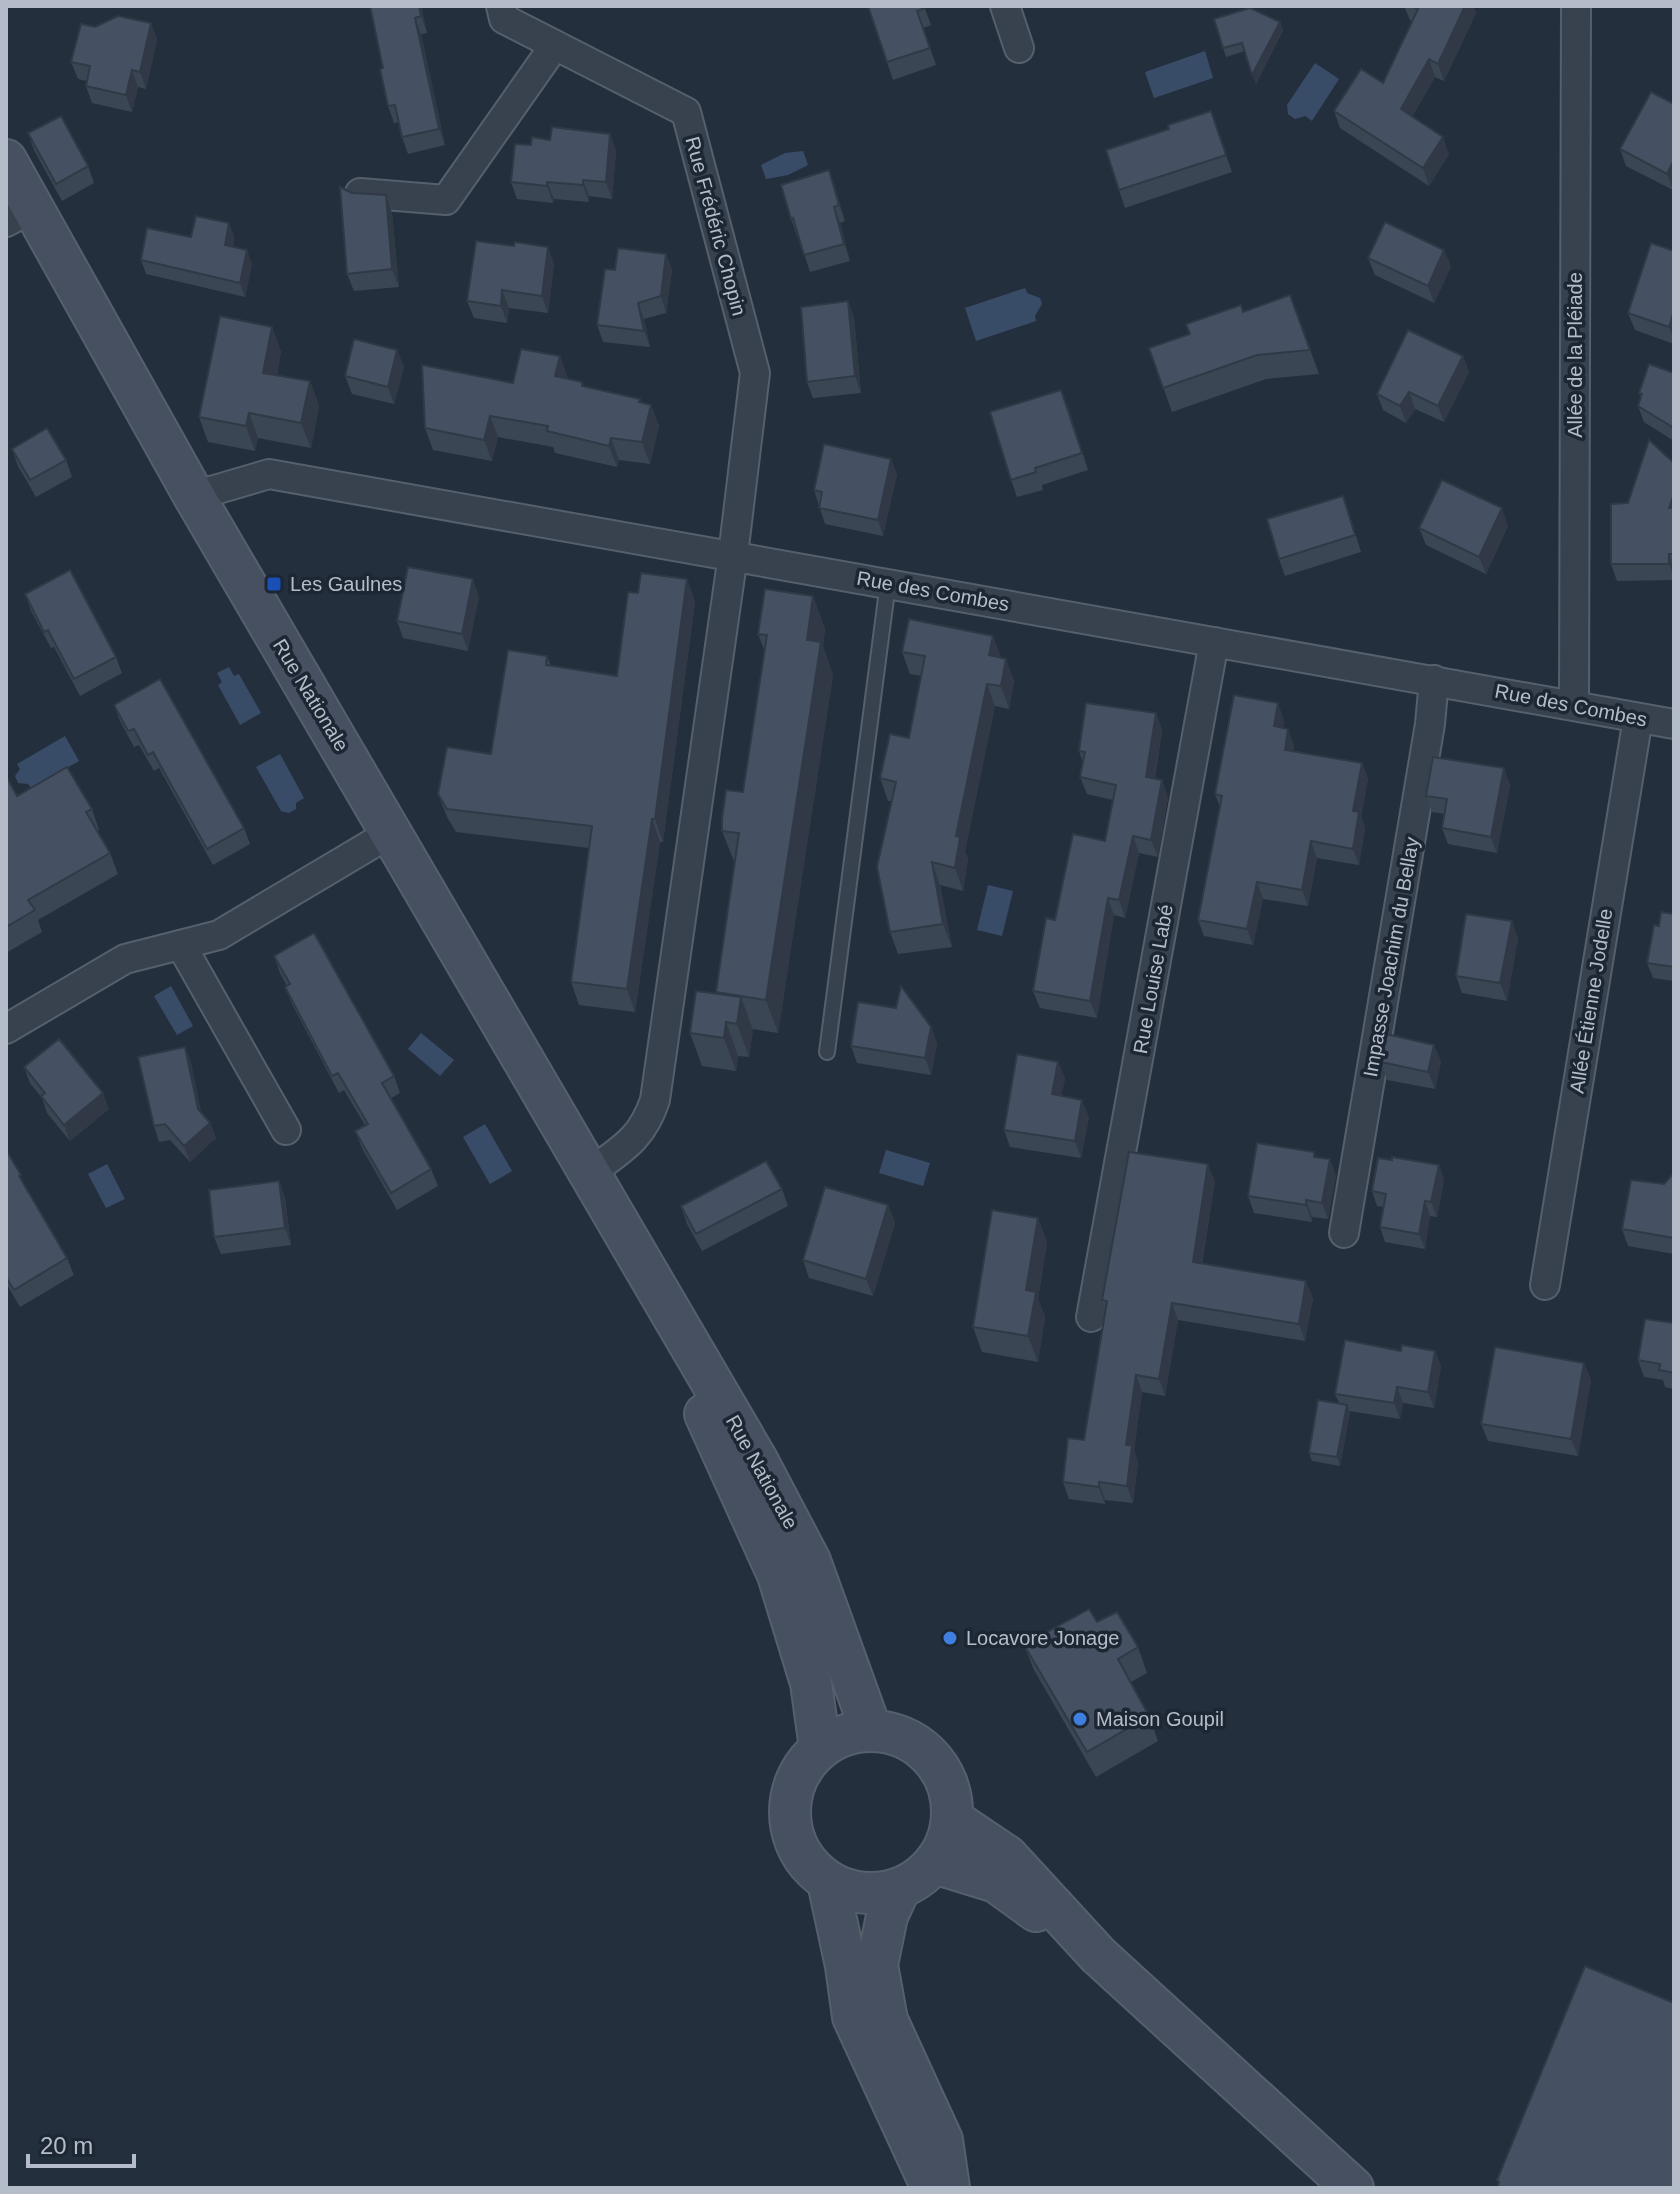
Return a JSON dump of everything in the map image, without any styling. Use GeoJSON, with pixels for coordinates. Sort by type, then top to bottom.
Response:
{"type":"FeatureCollection","features":[{"type":"Feature","properties":{"kind":"main road","name":"Rue Nationale"},"geometry":{"type":"LineString","coordinates":[[6,160],[19,215],[194,496],[757,1460],[810,1561],[871,1730]]}},
{"type":"Feature","properties":{"kind":"main road","name":"Rue Nationale"},"geometry":{"type":"LineString","coordinates":[[623,1227],[778,1575],[811,1683],[820,1748]]}},
{"type":"Feature","properties":{"kind":"main road"},"geometry":{"type":"LineString","coordinates":[[871,1730],[904,1738],[931,1757],[944,1775],[951,1797],[952,1819],[943,1850],[921,1876],[900,1888],[870,1893],[852,1891],[828,1882],[807,1862],[797,1847],[790,1811],[791,1793],[798,1776],[820,1748],[836,1738],[871,1730]]}},
{"type":"Feature","properties":{"kind":"main road"},"geometry":{"type":"LineString","coordinates":[[952,1819],[1007,1856],[1098,1955],[1353,2188]]}},
{"type":"Feature","properties":{"kind":"main road"},"geometry":{"type":"LineString","coordinates":[[934,1863],[996,1882],[1098,1955]]}},
{"type":"Feature","properties":{"kind":"main road"},"geometry":{"type":"LineString","coordinates":[[828,1882],[846,1966],[853,2017],[932,2188]]}},
{"type":"Feature","properties":{"kind":"main road"},"geometry":{"type":"LineString","coordinates":[[900,1888],[887,1916],[877,1965],[887,2020],[942,2140],[949,2188]]}},
{"type":"Feature","properties":{"kind":"street","name":"Rue Frédéric Chopin"},"geometry":{"type":"LineString","coordinates":[[501,6],[504,19],[686,112],[755,373],[733,555],[655,1100],[649,1121],[638,1136],[591,1172]]}},
{"type":"Feature","properties":{"kind":"street"},"geometry":{"type":"LineString","coordinates":[[1005,6],[1019,48]]}},
{"type":"Feature","properties":{"kind":"street","name":"Allée de la Pléiade"},"geometry":{"type":"LineString","coordinates":[[1574,705],[1576,6]]}},
{"type":"Feature","properties":{"kind":"street"},"geometry":{"type":"LineString","coordinates":[[360,193],[446,200],[555,45]]}},
{"type":"Feature","properties":{"kind":"street","name":"Rue des Combes"},"geometry":{"type":"LineString","coordinates":[[194,496],[269,474],[1674,724]]}},
{"type":"Feature","properties":{"kind":"street","name":"Rue Louise Labé"},"geometry":{"type":"LineString","coordinates":[[1091,1317],[1214,642]]}},
{"type":"Feature","properties":{"kind":"street","name":"Impasse Joachim du Bellay"},"geometry":{"type":"LineString","coordinates":[[1344,1233],[1430,724],[1434,680]]}},
{"type":"Feature","properties":{"kind":"street","name":"Allée Étienne Jodelle"},"geometry":{"type":"LineString","coordinates":[[1545,1285],[1638,718]]}},
{"type":"Feature","properties":{"kind":"street"},"geometry":{"type":"LineString","coordinates":[[6,1029],[125,959],[219,935],[392,832]]}},
{"type":"Feature","properties":{"kind":"street"},"geometry":{"type":"LineString","coordinates":[[181,945],[286,1130]]}},
{"type":"Feature","properties":{"kind":"lane"},"geometry":{"type":"LineString","coordinates":[[827,1052],[888,583]]}},
{"type":"Feature","properties":{"kind":"water"},"geometry":{"type":"Polygon","coordinates":[[[1205,51],[1213,78],[1154,98],[1145,72],[1205,51]]]}},
{"type":"Feature","properties":{"kind":"water"},"geometry":{"type":"Polygon","coordinates":[[[1315,63],[1339,79],[1312,121],[1305,116],[1295,119],[1288,114],[1287,105],[1315,63]]]}},
{"type":"Feature","properties":{"kind":"water"},"geometry":{"type":"Polygon","coordinates":[[[803,151],[808,165],[788,175],[766,179],[761,165],[785,153],[803,151]]]}},
{"type":"Feature","properties":{"kind":"water"},"geometry":{"type":"Polygon","coordinates":[[[1025,288],[1027,293],[1040,298],[1042,304],[1035,316],[1036,321],[976,341],[965,308],[1025,288]]]}},
{"type":"Feature","properties":{"kind":"water"},"geometry":{"type":"Polygon","coordinates":[[[229,667],[234,676],[239,674],[261,713],[240,725],[218,685],[222,682],[217,673],[229,667]]]}},
{"type":"Feature","properties":{"kind":"water"},"geometry":{"type":"Polygon","coordinates":[[[65,736],[79,761],[31,788],[28,784],[18,783],[15,776],[20,769],[17,764],[65,736]]]}},
{"type":"Feature","properties":{"kind":"water"},"geometry":{"type":"Polygon","coordinates":[[[280,754],[304,798],[289,813],[281,811],[256,767],[280,754]]]}},
{"type":"Feature","properties":{"kind":"water"},"geometry":{"type":"Polygon","coordinates":[[[988,885],[1013,891],[1002,936],[977,930],[988,885]]]}},
{"type":"Feature","properties":{"kind":"water"},"geometry":{"type":"Polygon","coordinates":[[[171,986],[193,1026],[177,1035],[154,996],[171,986]]]}},
{"type":"Feature","properties":{"kind":"water"},"geometry":{"type":"Polygon","coordinates":[[[421,1033],[454,1060],[440,1076],[408,1049],[421,1033]]]}},
{"type":"Feature","properties":{"kind":"water"},"geometry":{"type":"Polygon","coordinates":[[[485,1124],[512,1171],[490,1184],[463,1137],[485,1124]]]}},
{"type":"Feature","properties":{"kind":"water"},"geometry":{"type":"Polygon","coordinates":[[[886,1150],[930,1163],[923,1186],[879,1173],[886,1150]]]}},
{"type":"Feature","properties":{"kind":"water"},"geometry":{"type":"Polygon","coordinates":[[[107,1164],[125,1199],[106,1208],[88,1174],[107,1164]]]}},
{"type":"Feature","properties":{"kind":"building"},"geometry":{"type":"Polygon","coordinates":[[[370,6],[419,6],[421,16],[415,18],[439,129],[402,137],[395,105],[388,106],[370,6]]]}},
{"type":"Feature","properties":{"kind":"building"},"geometry":{"type":"Polygon","coordinates":[[[868,6],[924,6],[917,11],[930,48],[887,62],[868,6]]]}},
{"type":"Feature","properties":{"kind":"building"},"geometry":{"type":"Polygon","coordinates":[[[1411,6],[1465,6],[1438,64],[1429,59],[1401,109],[1443,137],[1423,168],[1334,111],[1361,69],[1383,83],[1418,9],[1411,6]]]}},
{"type":"Feature","properties":{"kind":"building"},"geometry":{"type":"Polygon","coordinates":[[[1250,8],[1280,22],[1252,75],[1242,43],[1223,48],[1214,19],[1250,8]]]}},
{"type":"Feature","properties":{"kind":"building"},"geometry":{"type":"Polygon","coordinates":[[[118,16],[151,23],[140,72],[132,70],[126,95],[86,86],[90,66],[71,62],[81,24],[95,27],[118,16]]]}},
{"type":"Feature","properties":{"kind":"building"},"geometry":{"type":"Polygon","coordinates":[[[1651,92],[1674,104],[1674,160],[1667,174],[1620,149],[1651,92]]]}},
{"type":"Feature","properties":{"kind":"building"},"geometry":{"type":"Polygon","coordinates":[[[1211,111],[1226,155],[1119,190],[1106,150],[1211,111]]]}},
{"type":"Feature","properties":{"kind":"building"},"geometry":{"type":"Polygon","coordinates":[[[61,116],[88,166],[56,184],[28,133],[61,116]]]}},
{"type":"Feature","properties":{"kind":"building"},"geometry":{"type":"Polygon","coordinates":[[[552,127],[610,134],[606,182],[583,180],[583,185],[547,182],[547,186],[511,182],[515,144],[531,145],[532,137],[550,140],[552,127]]]}},
{"type":"Feature","properties":{"kind":"building"},"geometry":{"type":"Polygon","coordinates":[[[829,170],[839,205],[834,207],[844,244],[804,255],[781,185],[829,170]]]}},
{"type":"Feature","properties":{"kind":"building"},"geometry":{"type":"Polygon","coordinates":[[[340,187],[352,193],[386,195],[392,269],[347,274],[340,187]]]}},
{"type":"Feature","properties":{"kind":"building"},"geometry":{"type":"Polygon","coordinates":[[[196,216],[229,223],[225,245],[247,250],[240,283],[141,260],[147,228],[191,237],[196,216]]]}},
{"type":"Feature","properties":{"kind":"building"},"geometry":{"type":"Polygon","coordinates":[[[1385,222],[1444,250],[1428,286],[1368,258],[1385,222]]]}},
{"type":"Feature","properties":{"kind":"building"},"geometry":{"type":"Polygon","coordinates":[[[476,241],[548,247],[542,296],[502,290],[501,306],[467,301],[476,241]]]}},
{"type":"Feature","properties":{"kind":"building"},"geometry":{"type":"Polygon","coordinates":[[[1651,243],[1674,251],[1674,311],[1669,327],[1628,313],[1651,243]]]}},
{"type":"Feature","properties":{"kind":"building"},"geometry":{"type":"Polygon","coordinates":[[[618,248],[666,254],[661,296],[638,303],[644,331],[597,325],[605,269],[615,270],[618,248]]]}},
{"type":"Feature","properties":{"kind":"building"},"geometry":{"type":"Polygon","coordinates":[[[1290,295],[1310,350],[1257,355],[1163,388],[1149,348],[1190,334],[1186,324],[1241,305],[1243,312],[1290,295]]]}},
{"type":"Feature","properties":{"kind":"building"},"geometry":{"type":"Polygon","coordinates":[[[848,301],[855,376],[807,382],[801,307],[848,301]]]}},
{"type":"Feature","properties":{"kind":"building"},"geometry":{"type":"Polygon","coordinates":[[[220,316],[272,327],[263,373],[310,381],[301,423],[249,413],[246,426],[199,417],[220,316]]]}},
{"type":"Feature","properties":{"kind":"building"},"geometry":{"type":"Polygon","coordinates":[[[1408,330],[1463,356],[1438,406],[1409,392],[1400,406],[1377,394],[1408,330]]]}},
{"type":"Feature","properties":{"kind":"building"},"geometry":{"type":"Polygon","coordinates":[[[354,339],[397,350],[388,387],[345,376],[354,339]]]}},
{"type":"Feature","properties":{"kind":"building"},"geometry":{"type":"Polygon","coordinates":[[[521,349],[560,356],[555,376],[582,382],[582,386],[640,399],[639,402],[651,405],[642,442],[611,438],[609,446],[547,431],[548,426],[490,416],[484,440],[425,428],[422,365],[513,383],[521,349]]]}},
{"type":"Feature","properties":{"kind":"building"},"geometry":{"type":"Polygon","coordinates":[[[1649,364],[1674,373],[1674,428],[1638,406],[1649,364]]]}},
{"type":"Feature","properties":{"kind":"building"},"geometry":{"type":"Polygon","coordinates":[[[1061,390],[1082,453],[1035,468],[1036,472],[1011,480],[990,412],[1061,390]]]}},
{"type":"Feature","properties":{"kind":"building"},"geometry":{"type":"Polygon","coordinates":[[[47,428],[66,460],[30,480],[12,449],[47,428]]]}},
{"type":"Feature","properties":{"kind":"building"},"geometry":{"type":"Polygon","coordinates":[[[1649,440],[1674,463],[1674,494],[1669,508],[1674,508],[1674,554],[1669,554],[1669,564],[1611,564],[1611,504],[1628,503],[1649,440]]]}},
{"type":"Feature","properties":{"kind":"building"},"geometry":{"type":"Polygon","coordinates":[[[824,444],[891,459],[878,520],[819,508],[822,492],[814,490],[824,444]]]}},
{"type":"Feature","properties":{"kind":"building"},"geometry":{"type":"Polygon","coordinates":[[[1442,480],[1502,508],[1479,557],[1419,528],[1442,480]]]}},
{"type":"Feature","properties":{"kind":"building"},"geometry":{"type":"Polygon","coordinates":[[[1343,496],[1355,535],[1279,559],[1267,519],[1343,496]]]}},
{"type":"Feature","properties":{"kind":"building"},"geometry":{"type":"Polygon","coordinates":[[[408,567],[473,579],[462,634],[397,621],[408,567]]]}},
{"type":"Feature","properties":{"kind":"building"},"geometry":{"type":"Polygon","coordinates":[[[70,570],[116,657],[74,679],[48,630],[44,632],[25,594],[70,570]]]}},
{"type":"Feature","properties":{"kind":"building"},"geometry":{"type":"Polygon","coordinates":[[[641,573],[687,579],[655,819],[652,819],[627,989],[571,982],[592,826],[447,809],[438,794],[447,747],[491,754],[508,650],[547,656],[546,665],[617,676],[628,592],[638,593],[641,573]]]}},
{"type":"Feature","properties":{"kind":"building"},"geometry":{"type":"Polygon","coordinates":[[[765,589],[813,596],[807,640],[821,642],[766,1000],[716,992],[739,833],[722,831],[722,819],[726,790],[743,792],[767,635],[758,634],[765,589]]]}},
{"type":"Feature","properties":{"kind":"building"},"geometry":{"type":"Polygon","coordinates":[[[909,619],[993,636],[989,655],[1006,659],[1001,686],[987,684],[956,836],[960,837],[955,868],[932,862],[943,924],[890,932],[877,867],[896,782],[880,778],[890,734],[909,738],[925,656],[902,652],[909,619]]]}},
{"type":"Feature","properties":{"kind":"building"},"geometry":{"type":"Polygon","coordinates":[[[160,679],[244,828],[207,849],[153,752],[148,755],[134,729],[128,731],[114,705],[160,679]]]}},
{"type":"Feature","properties":{"kind":"building"},"geometry":{"type":"Polygon","coordinates":[[[1234,695],[1278,703],[1274,726],[1288,729],[1285,750],[1362,763],[1353,811],[1359,812],[1353,849],[1311,841],[1302,890],[1257,882],[1247,929],[1198,920],[1222,796],[1215,794],[1234,695]]]}},
{"type":"Feature","properties":{"kind":"building"},"geometry":{"type":"Polygon","coordinates":[[[1086,703],[1156,713],[1146,777],[1162,780],[1151,840],[1133,836],[1119,900],[1108,898],[1090,1001],[1033,991],[1046,918],[1055,920],[1073,834],[1105,841],[1116,785],[1080,777],[1085,752],[1079,751],[1086,703]]]}},
{"type":"Feature","properties":{"kind":"building"},"geometry":{"type":"Polygon","coordinates":[[[1433,757],[1504,768],[1491,837],[1442,828],[1447,799],[1426,796],[1433,757]]]}},
{"type":"Feature","properties":{"kind":"building"},"geometry":{"type":"Polygon","coordinates":[[[67,767],[92,809],[86,812],[110,853],[28,900],[35,910],[6,927],[6,776],[17,796],[67,767]]]}},
{"type":"Feature","properties":{"kind":"building"},"geometry":{"type":"Polygon","coordinates":[[[1661,912],[1674,914],[1674,967],[1647,963],[1654,925],[1659,926],[1661,912]]]}},
{"type":"Feature","properties":{"kind":"building"},"geometry":{"type":"Polygon","coordinates":[[[1466,914],[1512,921],[1500,983],[1456,976],[1466,914]]]}},
{"type":"Feature","properties":{"kind":"building"},"geometry":{"type":"Polygon","coordinates":[[[314,933],[394,1076],[382,1083],[431,1169],[391,1193],[355,1131],[368,1124],[338,1073],[332,1076],[285,987],[290,984],[274,956],[314,933]]]}},
{"type":"Feature","properties":{"kind":"building"},"geometry":{"type":"Polygon","coordinates":[[[901,986],[931,1027],[925,1058],[851,1046],[858,1002],[896,1008],[901,986]]]}},
{"type":"Feature","properties":{"kind":"building"},"geometry":{"type":"Polygon","coordinates":[[[696,991],[741,997],[737,1024],[726,1022],[724,1038],[690,1033],[696,991]]]}},
{"type":"Feature","properties":{"kind":"building"},"geometry":{"type":"Polygon","coordinates":[[[1386,1034],[1434,1045],[1428,1072],[1381,1062],[1386,1034]]]}},
{"type":"Feature","properties":{"kind":"building"},"geometry":{"type":"Polygon","coordinates":[[[59,1039],[103,1093],[64,1125],[41,1096],[45,1093],[24,1067],[59,1039]]]}},
{"type":"Feature","properties":{"kind":"building"},"geometry":{"type":"Polygon","coordinates":[[[185,1047],[198,1109],[210,1123],[184,1146],[165,1124],[154,1126],[138,1057],[185,1047]]]}},
{"type":"Feature","properties":{"kind":"building"},"geometry":{"type":"Polygon","coordinates":[[[1017,1054],[1058,1062],[1052,1094],[1082,1100],[1075,1141],[1004,1130],[1017,1054]]]}},
{"type":"Feature","properties":{"kind":"building"},"geometry":{"type":"Polygon","coordinates":[[[1257,1143],[1314,1152],[1314,1157],[1330,1159],[1322,1203],[1306,1200],[1306,1205],[1248,1196],[1257,1143]]]}},
{"type":"Feature","properties":{"kind":"building"},"geometry":{"type":"Polygon","coordinates":[[[6,1150],[67,1258],[14,1290],[6,1277],[6,1150]]]}},
{"type":"Feature","properties":{"kind":"building"},"geometry":{"type":"Polygon","coordinates":[[[1129,1152],[1208,1164],[1193,1262],[1306,1281],[1299,1324],[1172,1303],[1159,1379],[1136,1375],[1126,1445],[1132,1445],[1127,1486],[1099,1482],[1099,1487],[1063,1482],[1068,1438],[1084,1440],[1107,1301],[1102,1300],[1129,1152]]]}},
{"type":"Feature","properties":{"kind":"building"},"geometry":{"type":"Polygon","coordinates":[[[1392,1157],[1439,1165],[1431,1202],[1425,1201],[1419,1234],[1380,1227],[1386,1194],[1372,1191],[1378,1158],[1392,1160],[1392,1157]]]}},
{"type":"Feature","properties":{"kind":"building"},"geometry":{"type":"Polygon","coordinates":[[[766,1161],[782,1189],[696,1234],[681,1206],[766,1161]]]}},
{"type":"Feature","properties":{"kind":"building"},"geometry":{"type":"Polygon","coordinates":[[[1673,1174],[1674,1238],[1622,1229],[1631,1180],[1664,1184],[1673,1174]]]}},
{"type":"Feature","properties":{"kind":"building"},"geometry":{"type":"Polygon","coordinates":[[[279,1181],[285,1228],[214,1237],[209,1190],[279,1181]]]}},
{"type":"Feature","properties":{"kind":"building"},"geometry":{"type":"Polygon","coordinates":[[[825,1187],[888,1205],[866,1279],[803,1260],[825,1187]]]}},
{"type":"Feature","properties":{"kind":"building"},"geometry":{"type":"Polygon","coordinates":[[[992,1210],[1038,1218],[1026,1290],[1036,1292],[1028,1336],[973,1327],[992,1210]]]}},
{"type":"Feature","properties":{"kind":"building"},"geometry":{"type":"Polygon","coordinates":[[[1645,1319],[1674,1323],[1674,1373],[1659,1370],[1660,1364],[1638,1360],[1645,1319]]]}},
{"type":"Feature","properties":{"kind":"building"},"geometry":{"type":"Polygon","coordinates":[[[1345,1340],[1401,1351],[1402,1345],[1435,1351],[1428,1392],[1397,1387],[1394,1403],[1335,1394],[1345,1340]]]}},
{"type":"Feature","properties":{"kind":"building"},"geometry":{"type":"Polygon","coordinates":[[[1495,1347],[1584,1363],[1571,1439],[1481,1424],[1495,1347]]]}},
{"type":"Feature","properties":{"kind":"building"},"geometry":{"type":"Polygon","coordinates":[[[1318,1400],[1347,1405],[1337,1457],[1309,1453],[1318,1400]]]}},
{"type":"Feature","properties":{"kind":"building"},"geometry":{"type":"Polygon","coordinates":[[[1089,1609],[1097,1622],[1117,1612],[1138,1647],[1118,1659],[1149,1716],[1087,1752],[1024,1645],[1089,1609]]]}},
{"type":"Feature","properties":{"kind":"building"},"geometry":{"type":"Polygon","coordinates":[[[1585,1966],[1674,2003],[1674,2188],[1497,2188],[1497,2180],[1585,1966]]]}},
{"type":"Feature","properties":{"kind":"place","name":"Les Gaulnes"},"geometry":{"type":"Point","coordinates":[274,584]}},
{"type":"Feature","properties":{"kind":"place","name":"Locavore Jonage"},"geometry":{"type":"Point","coordinates":[950,1638]}},
{"type":"Feature","properties":{"kind":"place","name":"Maison Goupil"},"geometry":{"type":"Point","coordinates":[1080,1719]}}]}
